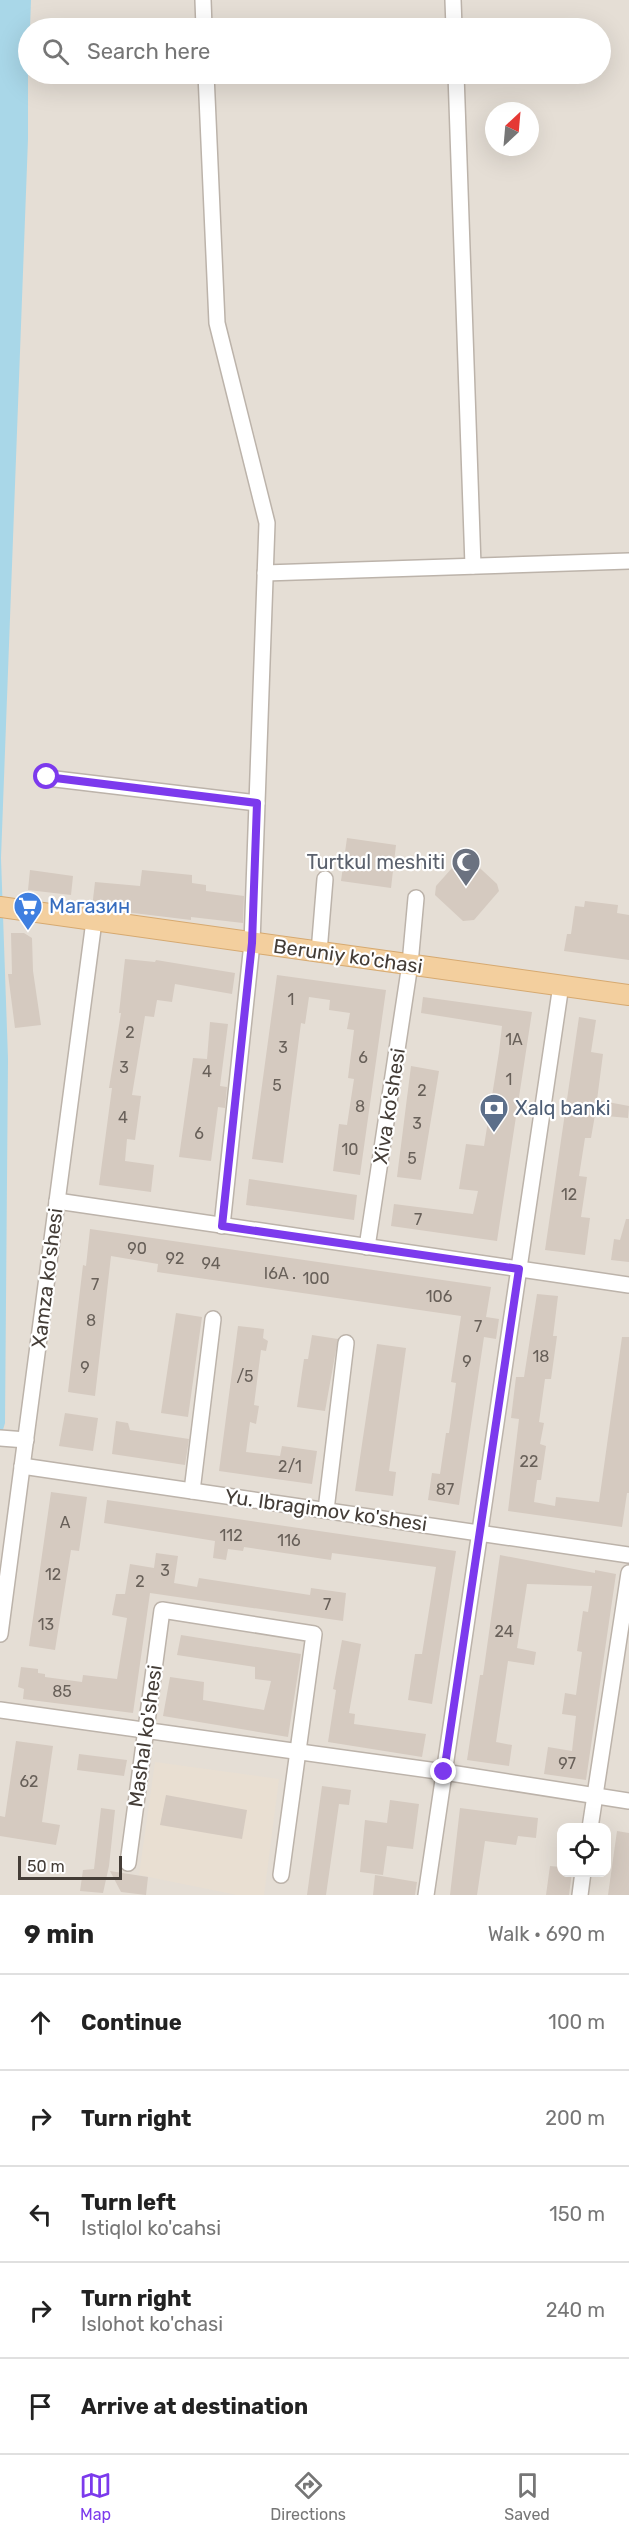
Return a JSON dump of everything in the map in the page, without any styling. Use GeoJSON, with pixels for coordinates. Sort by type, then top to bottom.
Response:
{"type":"FeatureCollection","features":[{"type":"Feature","properties":{"kind":"main road","name":"Beruniy ko'chasi"},"geometry":{"type":"LineString","coordinates":[[0,908],[629,995]]}},
{"type":"Feature","properties":{"kind":"street"},"geometry":{"type":"LineString","coordinates":[[203,0],[204,18]]}},
{"type":"Feature","properties":{"kind":"street"},"geometry":{"type":"LineString","coordinates":[[453,0],[454,18]]}},
{"type":"Feature","properties":{"kind":"street"},"geometry":{"type":"LineString","coordinates":[[206,84],[217,323],[267,523],[252,943],[222,1226]]}},
{"type":"Feature","properties":{"kind":"street"},"geometry":{"type":"LineString","coordinates":[[456,84],[472,566]]}},
{"type":"Feature","properties":{"kind":"street"},"geometry":{"type":"LineString","coordinates":[[265,573],[629,561]]}},
{"type":"Feature","properties":{"kind":"street"},"geometry":{"type":"LineString","coordinates":[[47,777],[257,803]]}},
{"type":"Feature","properties":{"kind":"street"},"geometry":{"type":"LineString","coordinates":[[319,952],[325,879]]}},
{"type":"Feature","properties":{"kind":"street","name":"Xiva ko'shesi"},"geometry":{"type":"LineString","coordinates":[[367,1247],[410,964],[416,898]]}},
{"type":"Feature","properties":{"kind":"street","name":"Xamza ko'shesi"},"geometry":{"type":"LineString","coordinates":[[0,1634],[94,921]]}},
{"type":"Feature","properties":{"kind":"street"},"geometry":{"type":"LineString","coordinates":[[426,1895],[561,985]]}},
{"type":"Feature","properties":{"kind":"street"},"geometry":{"type":"LineString","coordinates":[[57,1201],[629,1285]]}},
{"type":"Feature","properties":{"kind":"street"},"geometry":{"type":"LineString","coordinates":[[192,1491],[213,1319]]}},
{"type":"Feature","properties":{"kind":"street"},"geometry":{"type":"LineString","coordinates":[[326,1510],[346,1343]]}},
{"type":"Feature","properties":{"kind":"street"},"geometry":{"type":"LineString","coordinates":[[0,1438],[26,1440]]}},
{"type":"Feature","properties":{"kind":"street","name":"Yu. Ibragimov ko'shesi"},"geometry":{"type":"LineString","coordinates":[[22,1466],[629,1555]]}},
{"type":"Feature","properties":{"kind":"street"},"geometry":{"type":"LineString","coordinates":[[591,1823],[629,1573]]}},
{"type":"Feature","properties":{"kind":"street","name":"Mashal ko'shesi"},"geometry":{"type":"LineString","coordinates":[[128,1863],[162,1610],[314,1634],[299,1751]]}},
{"type":"Feature","properties":{"kind":"street"},"geometry":{"type":"LineString","coordinates":[[0,1710],[299,1751],[629,1801]]}},
{"type":"Feature","properties":{"kind":"street"},"geometry":{"type":"LineString","coordinates":[[280,1875],[299,1751]]}},
{"type":"Feature","properties":{"kind":"street"},"geometry":{"type":"LineString","coordinates":[[580,1895],[582,1877]]}},
{"type":"Feature","properties":{"kind":"shaded area"},"geometry":{"type":"Polygon","coordinates":[[[0,0],[629,0],[629,1895],[0,1895],[0,0]]]}},
{"type":"Feature","properties":{"kind":"shaded area"},"geometry":{"type":"Polygon","coordinates":[[[155,1762],[279,1779],[264,1895],[237,1895],[139,1875],[155,1762]]]}},
{"type":"Feature","properties":{"kind":"water"},"geometry":{"type":"Polygon","coordinates":[[[0,0],[31,0],[30,18],[18,18],[18,84],[28,84],[28,139],[1,858],[8,1059],[5,1423],[0,1440],[0,0]]]}},
{"type":"Feature","properties":{"kind":"building"},"geometry":{"type":"Polygon","coordinates":[[[347,838],[396,845],[391,888],[341,881],[347,838]]]}},
{"type":"Feature","properties":{"kind":"building"},"geometry":{"type":"Polygon","coordinates":[[[469,858],[497,884],[499,891],[474,920],[463,921],[435,895],[436,886],[460,859],[469,858]]]}},
{"type":"Feature","properties":{"kind":"building"},"geometry":{"type":"Polygon","coordinates":[[[30,870],[73,876],[71,895],[28,890],[30,870]]]}},
{"type":"Feature","properties":{"kind":"building"},"geometry":{"type":"Polygon","coordinates":[[[142,870],[192,875],[192,883],[206,885],[206,891],[244,896],[243,923],[191,917],[191,920],[92,908],[95,882],[140,886],[142,870]]]}},
{"type":"Feature","properties":{"kind":"building"},"geometry":{"type":"Polygon","coordinates":[[[585,901],[618,905],[617,913],[629,915],[629,960],[564,951],[567,934],[571,934],[575,906],[584,907],[585,901]]]}},
{"type":"Feature","properties":{"kind":"building"},"geometry":{"type":"Polygon","coordinates":[[[11,933],[24,933],[32,938],[33,971],[41,1025],[15,1028],[8,974],[12,974],[11,933]]]}},
{"type":"Feature","properties":{"kind":"building"},"geometry":{"type":"Polygon","coordinates":[[[125,959],[155,962],[156,960],[235,973],[232,994],[175,984],[172,1002],[157,1000],[154,1017],[145,1016],[132,1095],[141,1096],[135,1140],[127,1139],[125,1161],[154,1165],[151,1192],[99,1185],[112,1088],[109,1088],[121,1013],[119,1013],[125,959]]]}},
{"type":"Feature","properties":{"kind":"building"},"geometry":{"type":"Polygon","coordinates":[[[277,975],[386,990],[360,1175],[333,1171],[339,1124],[347,1125],[354,1079],[348,1078],[354,1030],[347,1029],[350,1013],[329,1010],[330,1000],[309,997],[305,1024],[301,1023],[283,1163],[252,1159],[277,975]]]}},
{"type":"Feature","properties":{"kind":"building"},"geometry":{"type":"Polygon","coordinates":[[[423,997],[532,1012],[497,1241],[391,1226],[394,1204],[473,1214],[478,1191],[459,1189],[466,1144],[484,1146],[499,1052],[502,1026],[421,1013],[423,997]]]}},
{"type":"Feature","properties":{"kind":"building"},"geometry":{"type":"Polygon","coordinates":[[[579,1017],[596,1020],[591,1052],[603,1054],[597,1100],[629,1106],[628,1118],[595,1115],[591,1138],[585,1138],[579,1176],[587,1177],[581,1217],[590,1218],[585,1255],[545,1250],[579,1017]]]}},
{"type":"Feature","properties":{"kind":"building"},"geometry":{"type":"Polygon","coordinates":[[[210,1022],[228,1024],[220,1086],[227,1087],[225,1108],[218,1107],[211,1161],[179,1157],[193,1058],[207,1059],[210,1022]]]}},
{"type":"Feature","properties":{"kind":"building"},"geometry":{"type":"Polygon","coordinates":[[[411,1066],[439,1071],[421,1180],[397,1177],[411,1066]]]}},
{"type":"Feature","properties":{"kind":"building"},"geometry":{"type":"Polygon","coordinates":[[[249,1179],[357,1195],[354,1220],[246,1205],[249,1179]]]}},
{"type":"Feature","properties":{"kind":"building"},"geometry":{"type":"Polygon","coordinates":[[[626,1219],[629,1219],[629,1262],[611,1260],[614,1239],[620,1240],[626,1219]]]}},
{"type":"Feature","properties":{"kind":"building"},"geometry":{"type":"Polygon","coordinates":[[[90,1229],[491,1287],[486,1317],[499,1319],[496,1339],[484,1337],[459,1505],[428,1500],[432,1473],[440,1474],[446,1433],[449,1433],[456,1383],[451,1382],[461,1316],[157,1272],[158,1264],[111,1256],[95,1396],[68,1392],[83,1265],[86,1266],[90,1229]]]}},
{"type":"Feature","properties":{"kind":"building"},"geometry":{"type":"Polygon","coordinates":[[[537,1294],[558,1296],[553,1336],[557,1336],[551,1379],[545,1379],[539,1422],[544,1423],[540,1444],[546,1446],[541,1480],[537,1480],[534,1502],[555,1506],[556,1497],[599,1502],[622,1337],[629,1337],[629,1493],[627,1493],[622,1527],[508,1511],[519,1419],[511,1418],[516,1377],[524,1377],[537,1294]]]}},
{"type":"Feature","properties":{"kind":"building"},"geometry":{"type":"Polygon","coordinates":[[[176,1313],[202,1317],[188,1417],[161,1413],[176,1313]]]}},
{"type":"Feature","properties":{"kind":"building"},"geometry":{"type":"Polygon","coordinates":[[[238,1326],[264,1329],[263,1338],[268,1341],[266,1351],[261,1350],[254,1405],[259,1406],[256,1424],[250,1422],[246,1452],[280,1456],[282,1446],[317,1451],[312,1484],[219,1471],[238,1326]]]}},
{"type":"Feature","properties":{"kind":"building"},"geometry":{"type":"Polygon","coordinates":[[[312,1335],[338,1339],[325,1411],[297,1407],[304,1359],[308,1359],[312,1335]]]}},
{"type":"Feature","properties":{"kind":"building"},"geometry":{"type":"Polygon","coordinates":[[[377,1344],[406,1348],[389,1471],[396,1472],[393,1496],[355,1491],[377,1344]]]}},
{"type":"Feature","properties":{"kind":"building"},"geometry":{"type":"Polygon","coordinates":[[[65,1413],[98,1418],[93,1451],[59,1446],[65,1413]]]}},
{"type":"Feature","properties":{"kind":"building"},"geometry":{"type":"Polygon","coordinates":[[[116,1421],[128,1423],[130,1430],[189,1439],[185,1465],[112,1454],[116,1421]]]}},
{"type":"Feature","properties":{"kind":"building"},"geometry":{"type":"Polygon","coordinates":[[[51,1492],[87,1497],[79,1551],[71,1550],[55,1650],[29,1646],[51,1492]]]}},
{"type":"Feature","properties":{"kind":"building"},"geometry":{"type":"Polygon","coordinates":[[[107,1500],[456,1551],[432,1704],[408,1700],[415,1654],[422,1654],[436,1567],[332,1553],[331,1560],[244,1547],[243,1551],[228,1549],[226,1560],[213,1558],[215,1541],[104,1523],[107,1500]]]}},
{"type":"Feature","properties":{"kind":"building"},"geometry":{"type":"Polygon","coordinates":[[[156,1553],[178,1556],[174,1583],[197,1587],[199,1578],[310,1595],[311,1588],[346,1593],[343,1621],[150,1593],[133,1713],[23,1699],[24,1689],[18,1687],[21,1667],[38,1669],[38,1673],[45,1674],[45,1677],[82,1682],[83,1675],[117,1679],[127,1618],[112,1615],[116,1594],[125,1594],[130,1564],[154,1568],[156,1553]]]}},
{"type":"Feature","properties":{"kind":"building"},"geometry":{"type":"Polygon","coordinates":[[[500,1555],[595,1573],[595,1570],[616,1574],[586,1780],[544,1774],[548,1747],[572,1751],[576,1716],[562,1714],[565,1693],[576,1695],[582,1652],[577,1651],[583,1611],[588,1612],[592,1586],[527,1584],[517,1648],[536,1652],[534,1665],[508,1661],[496,1742],[512,1745],[509,1766],[467,1760],[480,1675],[483,1675],[500,1555]]]}},
{"type":"Feature","properties":{"kind":"building"},"geometry":{"type":"Polygon","coordinates":[[[181,1635],[301,1654],[288,1737],[163,1716],[170,1677],[204,1682],[203,1700],[264,1710],[271,1681],[255,1679],[255,1667],[177,1655],[181,1635]]]}},
{"type":"Feature","properties":{"kind":"building"},"geometry":{"type":"Polygon","coordinates":[[[342,1640],[361,1644],[349,1713],[355,1714],[354,1724],[426,1734],[422,1757],[328,1742],[336,1690],[333,1689],[342,1640]]]}},
{"type":"Feature","properties":{"kind":"building"},"geometry":{"type":"Polygon","coordinates":[[[16,1741],[53,1746],[42,1822],[60,1825],[56,1845],[0,1836],[0,1816],[5,1817],[16,1741]]]}},
{"type":"Feature","properties":{"kind":"building"},"geometry":{"type":"Polygon","coordinates":[[[79,1754],[127,1760],[124,1776],[77,1770],[79,1754]]]}},
{"type":"Feature","properties":{"kind":"building"},"geometry":{"type":"Polygon","coordinates":[[[322,1786],[351,1790],[349,1805],[339,1804],[326,1895],[307,1895],[322,1786]]]}},
{"type":"Feature","properties":{"kind":"building"},"geometry":{"type":"Polygon","coordinates":[[[166,1795],[247,1810],[242,1839],[160,1825],[166,1795]]]}},
{"type":"Feature","properties":{"kind":"building"},"geometry":{"type":"Polygon","coordinates":[[[390,1800],[419,1804],[413,1849],[387,1846],[383,1875],[360,1872],[365,1820],[387,1823],[390,1800]]]}},
{"type":"Feature","properties":{"kind":"building"},"geometry":{"type":"Polygon","coordinates":[[[101,1808],[115,1810],[109,1866],[103,1893],[80,1891],[83,1870],[94,1869],[101,1808]]]}},
{"type":"Feature","properties":{"kind":"building"},"geometry":{"type":"Polygon","coordinates":[[[460,1808],[538,1818],[536,1838],[518,1836],[516,1845],[485,1841],[477,1895],[450,1895],[460,1808]]]}},
{"type":"Feature","properties":{"kind":"building"},"geometry":{"type":"Polygon","coordinates":[[[617,1831],[629,1833],[629,1895],[608,1895],[617,1831]]]}},
{"type":"Feature","properties":{"kind":"building"},"geometry":{"type":"Polygon","coordinates":[[[550,1866],[557,1867],[557,1877],[571,1877],[569,1895],[546,1895],[550,1866]]]}},
{"type":"Feature","properties":{"kind":"building"},"geometry":{"type":"Polygon","coordinates":[[[110,1871],[148,1877],[146,1895],[121,1892],[110,1871]]]}},
{"type":"Feature","properties":{"kind":"building"},"geometry":{"type":"Polygon","coordinates":[[[375,1875],[417,1882],[415,1895],[373,1895],[375,1875]]]}},
{"type":"Feature","properties":{"kind":"place","name":"Turtkul meshiti"},"geometry":{"type":"Point","coordinates":[466,888]}},
{"type":"Feature","properties":{"kind":"place","name":"Магазин"},"geometry":{"type":"Point","coordinates":[28,932]}},
{"type":"Feature","properties":{"kind":"place","name":"Xalq banki"},"geometry":{"type":"Point","coordinates":[494,1134]}},
{"type":"Feature","properties":{"kind":"route"},"geometry":{"type":"LineString","coordinates":[[47,777],[257,803],[252,943],[222,1226],[519,1269],[444,1772]]}}]}
